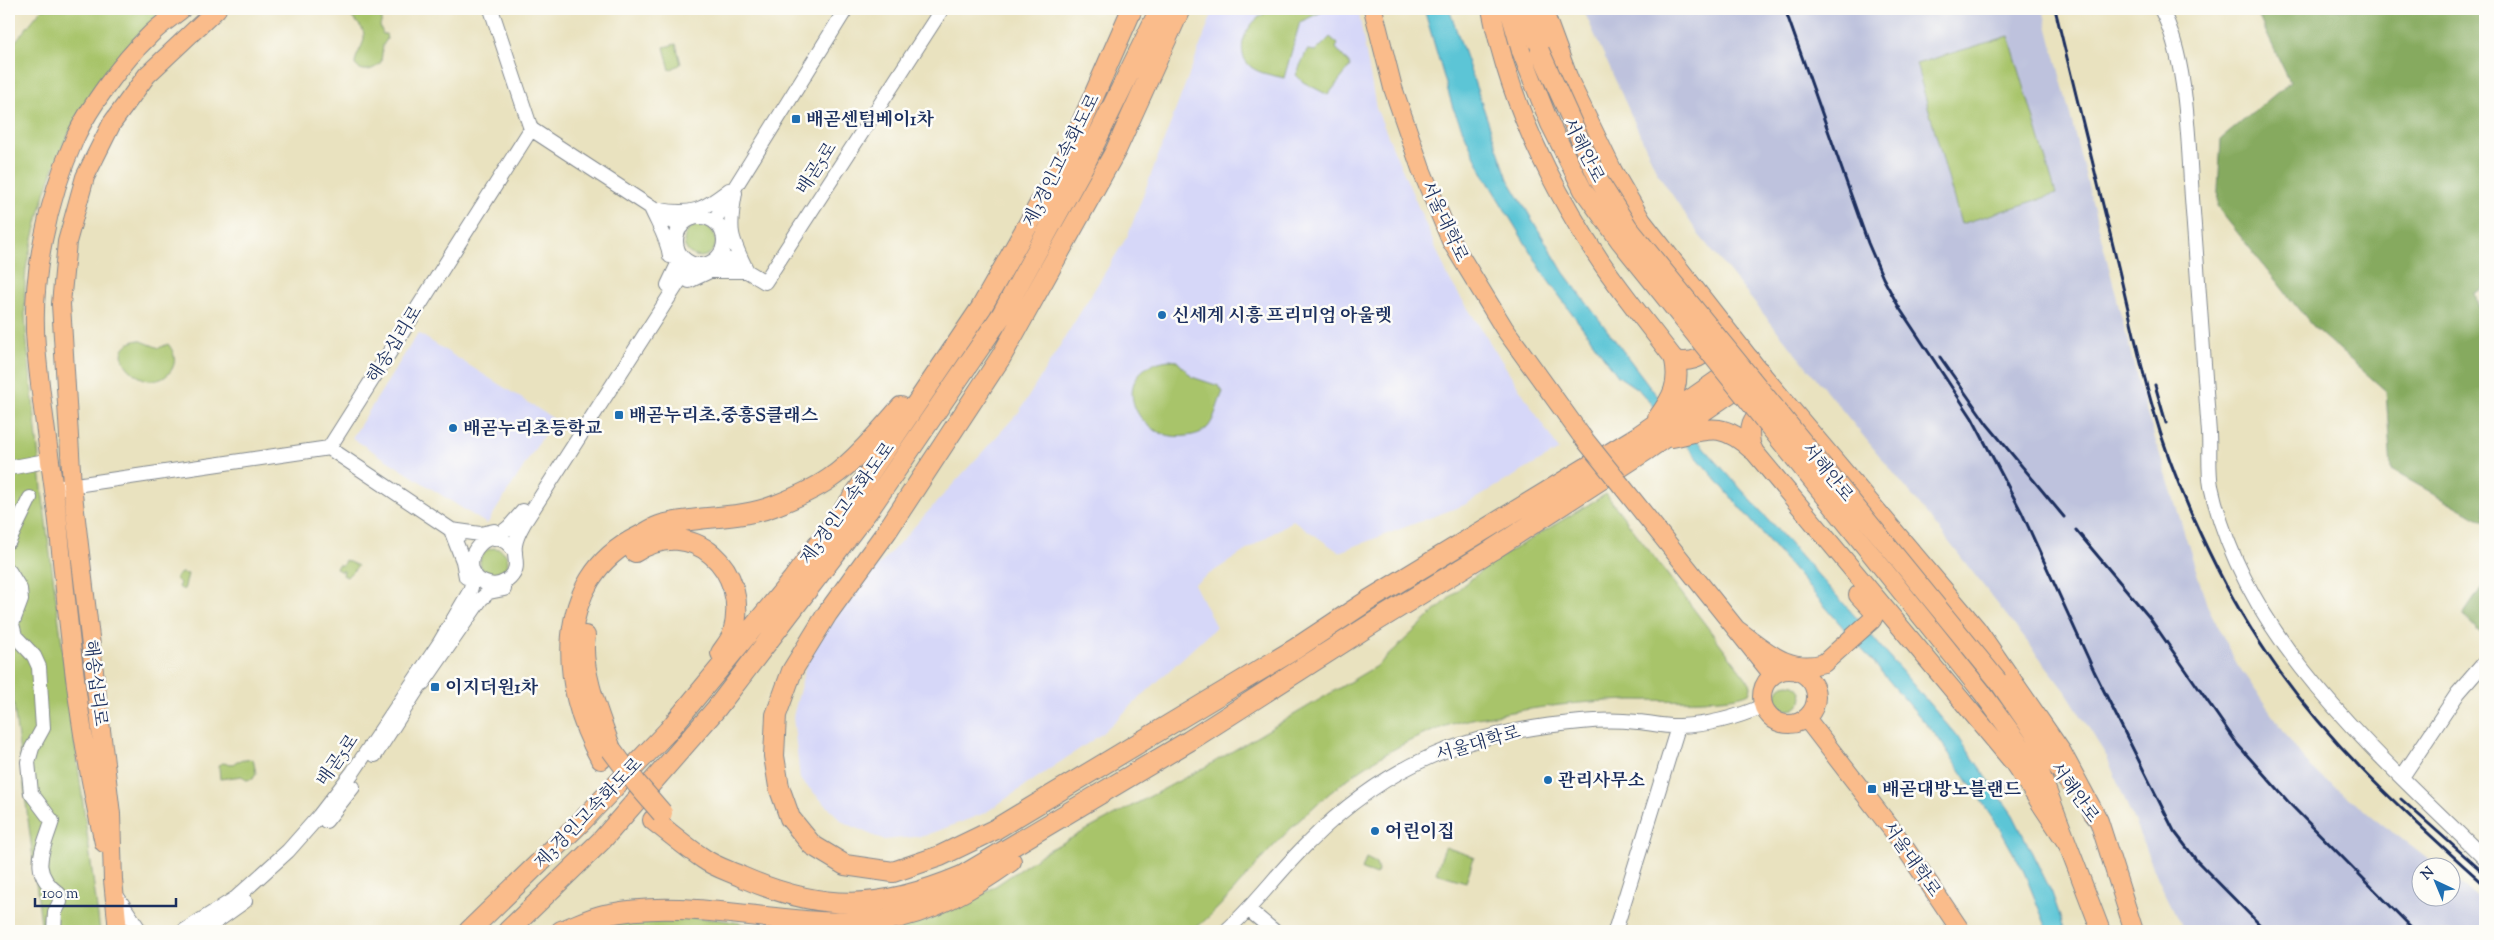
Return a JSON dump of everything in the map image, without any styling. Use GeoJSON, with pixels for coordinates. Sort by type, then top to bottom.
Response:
{"type":"FeatureCollection","features":[{"type":"Feature","properties":{"kind":"highway","name":"제3경인고속화도로"},"geometry":{"type":"LineString","coordinates":[[469,931],[583,820],[668,731],[793,578],[848,504],[981,308],[1069,152],[1132,9]]}},
{"type":"Feature","properties":{"kind":"highway","name":"제3경인고속화도로"},"geometry":{"type":"LineString","coordinates":[[508,931],[602,840],[716,709],[870,508],[1001,316],[1085,164],[1160,9]]}},
{"type":"Feature","properties":{"kind":"highway"},"geometry":{"type":"LineString","coordinates":[[1180,9],[1116,150],[1001,357],[887,531],[827,614],[792,671],[776,715],[774,756],[779,787],[790,818],[812,845],[846,865],[893,872],[940,856],[994,830],[1247,678],[1368,600],[1650,438],[1755,365]]}},
{"type":"Feature","properties":{"kind":"highway"},"geometry":{"type":"LineString","coordinates":[[981,308],[924,381],[878,434],[829,479],[773,507],[662,525],[618,546],[597,570],[578,603],[571,639],[574,688],[591,741],[637,784],[657,816],[706,860],[765,887],[827,903],[877,902],[922,892],[962,876],[1115,785],[1492,550],[1690,411]]}},
{"type":"Feature","properties":{"kind":"highway"},"geometry":{"type":"LineString","coordinates":[[1675,360],[1690,411],[1738,436],[1752,449]]}},
{"type":"Feature","properties":{"kind":"highway"},"geometry":{"type":"LineString","coordinates":[[606,754],[592,696],[583,645],[590,606],[614,566],[646,545],[669,540],[684,541],[715,556],[727,571],[735,589],[737,604],[733,634],[668,731]]}},
{"type":"Feature","properties":{"kind":"highway"},"geometry":{"type":"LineString","coordinates":[[657,816],[710,849],[768,875],[850,894],[918,883],[958,869],[1134,759],[1247,678]]}},
{"type":"Feature","properties":{"kind":"highway"},"geometry":{"type":"LineString","coordinates":[[562,931],[603,915],[652,909],[706,910],[838,923],[885,920],[930,908],[976,886],[1115,785]]}},
{"type":"Feature","properties":{"kind":"main road","name":"해송십리로"},"geometry":{"type":"LineString","coordinates":[[114,886],[98,815],[76,694],[51,460],[36,344],[35,295],[46,230],[58,183],[76,136],[108,86],[148,36],[182,9]]}},
{"type":"Feature","properties":{"kind":"main road","name":"해송십리로"},"geometry":{"type":"LineString","coordinates":[[118,931],[111,814],[72,486],[61,304],[66,242],[85,177],[112,123],[147,75],[217,9]]}},
{"type":"Feature","properties":{"kind":"main road","name":"서울대학로"},"geometry":{"type":"LineString","coordinates":[[1374,9],[1393,88],[1421,169],[1451,241],[1504,328],[1581,435],[1773,675]]}},
{"type":"Feature","properties":{"kind":"main road"},"geometry":{"type":"LineString","coordinates":[[1491,9],[1499,50],[1528,133],[1564,204],[1602,264],[1675,360],[1688,363],[1706,352],[1720,334],[1720,322]]}},
{"type":"Feature","properties":{"kind":"main road","name":"서해안로"},"geometry":{"type":"LineString","coordinates":[[1509,9],[1521,51],[1550,124],[1583,190],[1614,233],[1981,691],[2040,772],[2101,931]]}},
{"type":"Feature","properties":{"kind":"main road","name":"서해안로"},"geometry":{"type":"LineString","coordinates":[[1527,9],[1540,52],[1598,179],[1629,228],[1998,681],[2054,763],[2099,821],[2134,931]]}},
{"type":"Feature","properties":{"kind":"main road"},"geometry":{"type":"LineString","coordinates":[[1543,9],[1570,82],[1613,171],[1642,221],[1755,365],[1977,628],[2062,752],[2099,821]]}},
{"type":"Feature","properties":{"kind":"main road"},"geometry":{"type":"LineString","coordinates":[[1794,412],[1782,406],[1768,409],[1754,418],[1749,428],[1752,449],[2013,762],[2068,844]]}},
{"type":"Feature","properties":{"kind":"main road"},"geometry":{"type":"LineString","coordinates":[[1798,672],[1810,680],[1815,691],[1815,701],[1812,710],[1806,718],[1800,722],[1785,724],[1772,718],[1763,706],[1763,689],[1773,675],[1781,671],[1816,672],[1825,666],[1874,616],[1872,610],[1853,588],[1812,522]]}},
{"type":"Feature","properties":{"kind":"main road"},"geometry":{"type":"LineString","coordinates":[[1736,629],[1787,664],[1804,667],[1825,666]]}},
{"type":"Feature","properties":{"kind":"main road","name":"서울대학로"},"geometry":{"type":"LineString","coordinates":[[1806,718],[1897,836],[1961,931]]}},
{"type":"Feature","properties":{"kind":"street"},"geometry":{"type":"LineString","coordinates":[[492,9],[531,129],[680,227],[690,219],[698,217],[714,221],[719,226],[724,241],[720,255]]}},
{"type":"Feature","properties":{"kind":"street"},"geometry":{"type":"LineString","coordinates":[[714,221],[846,9]]}},
{"type":"Feature","properties":{"kind":"street","name":"배곧5로"},"geometry":{"type":"LineString","coordinates":[[413,689],[477,596],[492,584],[504,583],[514,573],[517,559],[515,552],[518,532],[535,499],[663,299],[682,276],[699,265],[708,264],[720,255],[765,282],[940,12],[934,9]]}},
{"type":"Feature","properties":{"kind":"street"},"geometry":{"type":"LineString","coordinates":[[2161,9],[2167,21],[2177,56],[2186,121],[2209,433],[2211,484],[2232,550],[2256,598],[2288,650],[2365,740],[2485,859]]}},
{"type":"Feature","properties":{"kind":"street","name":"해송십리로"},"geometry":{"type":"LineString","coordinates":[[329,448],[531,129]]}},
{"type":"Feature","properties":{"kind":"street"},"geometry":{"type":"LineString","coordinates":[[652,208],[677,213],[700,210],[737,184]]}},
{"type":"Feature","properties":{"kind":"street"},"geometry":{"type":"LineString","coordinates":[[663,299],[701,273],[721,270],[747,271],[731,236],[731,218],[737,184]]}},
{"type":"Feature","properties":{"kind":"street"},"geometry":{"type":"LineString","coordinates":[[652,208],[669,246],[669,269],[663,299]]}},
{"type":"Feature","properties":{"kind":"street","name":"배곧5로"},"geometry":{"type":"LineString","coordinates":[[663,299],[675,271],[679,253],[676,239],[680,227]]}},
{"type":"Feature","properties":{"kind":"street"},"geometry":{"type":"LineString","coordinates":[[679,253],[686,261],[699,265]]}},
{"type":"Feature","properties":{"kind":"street"},"geometry":{"type":"LineString","coordinates":[[54,489],[329,448],[476,547]]}},
{"type":"Feature","properties":{"kind":"street"},"geometry":{"type":"LineString","coordinates":[[9,468],[51,460]]}},
{"type":"Feature","properties":{"kind":"street"},"geometry":{"type":"LineString","coordinates":[[9,541],[30,498]]}},
{"type":"Feature","properties":{"kind":"street"},"geometry":{"type":"LineString","coordinates":[[451,530],[480,534],[500,528],[535,499]]}},
{"type":"Feature","properties":{"kind":"street","name":"배곧5로"},"geometry":{"type":"LineString","coordinates":[[203,931],[261,888],[314,835],[341,804],[413,689],[463,604],[472,585],[473,571],[471,562],[476,547],[482,542],[494,539],[510,527],[535,499]]}},
{"type":"Feature","properties":{"kind":"street","name":"배곧5로"},"geometry":{"type":"LineString","coordinates":[[184,931],[236,898],[288,851],[349,778],[480,599],[489,592],[507,588],[520,576],[523,564],[523,537],[535,499]]}},
{"type":"Feature","properties":{"kind":"street"},"geometry":{"type":"LineString","coordinates":[[413,689],[464,593],[466,571],[451,530]]}},
{"type":"Feature","properties":{"kind":"street"},"geometry":{"type":"LineString","coordinates":[[494,539],[505,541],[515,552]]}},
{"type":"Feature","properties":{"kind":"street"},"geometry":{"type":"LineString","coordinates":[[9,571],[20,589],[21,600],[12,624],[15,636],[24,648]]}},
{"type":"Feature","properties":{"kind":"street"},"geometry":{"type":"LineString","coordinates":[[473,571],[482,582],[492,584]]}},
{"type":"Feature","properties":{"kind":"street"},"geometry":{"type":"LineString","coordinates":[[9,612],[20,589]]}},
{"type":"Feature","properties":{"kind":"street"},"geometry":{"type":"LineString","coordinates":[[9,634],[14,641],[34,656],[39,667],[43,728],[32,748],[28,762],[30,772],[28,781],[30,793],[52,821],[39,863],[40,873],[59,894],[60,902],[55,912],[54,931]]}},
{"type":"Feature","properties":{"kind":"street"},"geometry":{"type":"LineString","coordinates":[[2402,777],[2458,693],[2485,662]]}},
{"type":"Feature","properties":{"kind":"street","name":"서울대학로"},"geometry":{"type":"LineString","coordinates":[[1226,931],[1249,910],[1331,820],[1374,787],[1416,762],[1438,752],[1461,743],[1511,731],[1582,722],[1638,722],[1678,726],[1715,723],[1763,706]]}},
{"type":"Feature","properties":{"kind":"street"},"geometry":{"type":"LineString","coordinates":[[1615,931],[1678,726]]}},
{"type":"Feature","properties":{"kind":"street"},"geometry":{"type":"LineString","coordinates":[[114,886],[140,931]]}},
{"type":"Feature","properties":{"kind":"street"},"geometry":{"type":"LineString","coordinates":[[1249,910],[1274,931]]}},
{"type":"Feature","properties":{"kind":"shaded area"},"geometry":{"type":"Polygon","coordinates":[[[1214,9],[1358,9],[1376,108],[1449,279],[1559,450],[1464,505],[1339,552],[1293,520],[1194,584],[1216,627],[1100,735],[985,813],[924,836],[883,840],[843,822],[800,779],[793,717],[807,661],[840,608],[1019,412],[1128,235],[1214,9]]]}},
{"type":"Feature","properties":{"kind":"shaded area"},"geometry":{"type":"Polygon","coordinates":[[[1583,9],[2043,9],[2142,397],[2207,605],[2237,664],[2305,761],[2324,779],[2426,858],[2412,858],[2412,908],[2462,908],[2462,886],[2485,904],[2485,931],[2187,931],[2176,916],[2159,881],[2107,757],[2065,690],[1923,509],[1699,235],[1657,172],[1583,9]]]}},
{"type":"Feature","properties":{"kind":"shaded area","name":"배곧누리초등학교"},"geometry":{"type":"Polygon","coordinates":[[[418,333],[554,419],[487,524],[352,438],[418,333]]]}},
{"type":"Feature","properties":{"kind":"green space"},"geometry":{"type":"Polygon","coordinates":[[[42,9],[165,9],[119,55],[100,80],[68,135],[45,195],[26,269],[26,330],[43,496],[100,931],[42,931],[9,667],[9,49],[42,9]]]}},
{"type":"Feature","properties":{"kind":"green space"},"geometry":{"type":"Polygon","coordinates":[[[347,9],[383,9],[384,13],[380,26],[387,39],[383,45],[381,62],[372,69],[365,70],[355,65],[364,35],[361,27],[350,16],[347,9]]]}},
{"type":"Feature","properties":{"kind":"green space"},"geometry":{"type":"Polygon","coordinates":[[[1328,9],[1300,22],[1284,78],[1262,73],[1251,67],[1246,61],[1242,47],[1247,32],[1256,19],[1273,10],[1328,9]]]}},
{"type":"Feature","properties":{"kind":"green space"},"geometry":{"type":"Polygon","coordinates":[[[2255,9],[2485,9],[2485,288],[2475,293],[2485,331],[2485,522],[2391,470],[2386,391],[2312,326],[2217,207],[2221,139],[2290,82],[2255,9]]]}},
{"type":"Feature","properties":{"kind":"green space"},"geometry":{"type":"Polygon","coordinates":[[[2009,36],[2056,194],[1961,224],[1916,64],[2009,36]]]}},
{"type":"Feature","properties":{"kind":"green space"},"geometry":{"type":"Polygon","coordinates":[[[1330,37],[1338,44],[1336,48],[1351,66],[1328,95],[1303,82],[1296,75],[1307,50],[1316,51],[1330,37]]]}},
{"type":"Feature","properties":{"kind":"green space"},"geometry":{"type":"Polygon","coordinates":[[[676,44],[681,64],[670,70],[664,47],[676,44]]]}},
{"type":"Feature","properties":{"kind":"green space"},"geometry":{"type":"Polygon","coordinates":[[[700,225],[711,230],[716,241],[711,252],[700,257],[689,252],[684,241],[689,230],[700,225]]]}},
{"type":"Feature","properties":{"kind":"green space"},"geometry":{"type":"Polygon","coordinates":[[[139,340],[159,348],[168,344],[170,347],[174,356],[174,362],[172,369],[163,378],[152,380],[140,377],[131,371],[124,362],[122,353],[127,345],[139,340]]]}},
{"type":"Feature","properties":{"kind":"green space"},"geometry":{"type":"Polygon","coordinates":[[[1169,360],[1177,361],[1192,377],[1219,386],[1223,392],[1215,415],[1206,429],[1201,432],[1187,436],[1168,435],[1152,429],[1141,418],[1134,404],[1132,390],[1137,376],[1149,366],[1169,360]]]}},
{"type":"Feature","properties":{"kind":"green space"},"geometry":{"type":"Polygon","coordinates":[[[1606,494],[1750,683],[1749,693],[1711,700],[1632,700],[1542,707],[1466,720],[1425,734],[1375,760],[1330,793],[1288,831],[1222,903],[1192,931],[884,931],[928,920],[988,891],[1047,851],[1209,765],[1378,665],[1462,586],[1494,561],[1606,494]]]}},
{"type":"Feature","properties":{"kind":"green space"},"geometry":{"type":"Polygon","coordinates":[[[494,548],[504,552],[508,562],[504,572],[494,576],[484,572],[480,562],[484,552],[494,548]]]}},
{"type":"Feature","properties":{"kind":"green space"},"geometry":{"type":"Polygon","coordinates":[[[345,560],[358,566],[347,577],[343,575],[344,571],[339,571],[336,568],[338,565],[343,565],[345,560]]]}},
{"type":"Feature","properties":{"kind":"green space"},"geometry":{"type":"Polygon","coordinates":[[[181,573],[188,574],[184,590],[178,587],[180,583],[175,578],[181,573]]]}},
{"type":"Feature","properties":{"kind":"green space"},"geometry":{"type":"Polygon","coordinates":[[[2485,582],[2485,638],[2463,615],[2485,582]]]}},
{"type":"Feature","properties":{"kind":"green space"},"geometry":{"type":"Polygon","coordinates":[[[1789,684],[1798,688],[1802,697],[1798,706],[1789,710],[1780,706],[1776,697],[1780,688],[1789,684]]]}},
{"type":"Feature","properties":{"kind":"green space"},"geometry":{"type":"Polygon","coordinates":[[[253,759],[256,773],[253,779],[246,780],[242,776],[220,779],[219,767],[221,763],[233,764],[237,761],[253,759]]]}},
{"type":"Feature","properties":{"kind":"green space"},"geometry":{"type":"Polygon","coordinates":[[[1445,847],[1474,857],[1466,882],[1436,873],[1445,847]]]}},
{"type":"Feature","properties":{"kind":"green space"},"geometry":{"type":"Polygon","coordinates":[[[1366,858],[1376,863],[1378,871],[1376,875],[1362,870],[1366,858]]]}},
{"type":"Feature","properties":{"kind":"green space"},"geometry":{"type":"Polygon","coordinates":[[[647,914],[722,920],[785,931],[588,931],[647,914]]]}},
{"type":"Feature","properties":{"kind":"water"},"geometry":{"type":"Polygon","coordinates":[[[1424,9],[1449,9],[1508,179],[1564,273],[1654,392],[1853,614],[1961,741],[2013,815],[2052,893],[2065,931],[2048,931],[2024,872],[1997,824],[1939,739],[1639,390],[1618,376],[1547,279],[1482,172],[1453,108],[1424,9]]]}},
{"type":"Feature","properties":{"kind":"railway"},"geometry":{"type":"LineString","coordinates":[[1785,9],[1868,243],[1883,278],[1900,309],[1972,418],[2022,513],[2094,671],[2174,831],[2197,861],[2266,931]]}},
{"type":"Feature","properties":{"kind":"railway"},"geometry":{"type":"LineString","coordinates":[[2055,9],[2152,405],[2186,502],[2216,567],[2250,628],[2291,688],[2316,719],[2369,777],[2485,885]]}},
{"type":"Feature","properties":{"kind":"railway"},"geometry":{"type":"LineString","coordinates":[[1940,357],[1987,424],[2064,517]]}},
{"type":"Feature","properties":{"kind":"railway"},"geometry":{"type":"LineString","coordinates":[[2155,385],[2166,423]]}},
{"type":"Feature","properties":{"kind":"railway"},"geometry":{"type":"LineString","coordinates":[[2076,530],[2149,617],[2238,745],[2292,806],[2415,931]]}},
{"type":"Feature","properties":{"kind":"railway"},"geometry":{"type":"LineString","coordinates":[[2401,799],[2485,874]]}},
{"type":"Feature","properties":{"kind":"place","name":"배곧센텀베이1차"},"geometry":{"type":"Point","coordinates":[796,119]}},
{"type":"Feature","properties":{"kind":"place","name":"신세계 시흥 프리미엄 아울렛"},"geometry":{"type":"Point","coordinates":[1162,315]}},
{"type":"Feature","properties":{"kind":"place","name":"배곧누리초.중흥S클래스"},"geometry":{"type":"Point","coordinates":[619,415]}},
{"type":"Feature","properties":{"kind":"place","name":"배곧누리초등학교"},"geometry":{"type":"Point","coordinates":[453,428]}},
{"type":"Feature","properties":{"kind":"place","name":"이지더원1차"},"geometry":{"type":"Point","coordinates":[435,687]}},
{"type":"Feature","properties":{"kind":"place","name":"관리사무소"},"geometry":{"type":"Point","coordinates":[1548,780]}},
{"type":"Feature","properties":{"kind":"place","name":"배곧대방노블랜드"},"geometry":{"type":"Point","coordinates":[1872,789]}},
{"type":"Feature","properties":{"kind":"place","name":"어린이집"},"geometry":{"type":"Point","coordinates":[1375,831]}}]}
